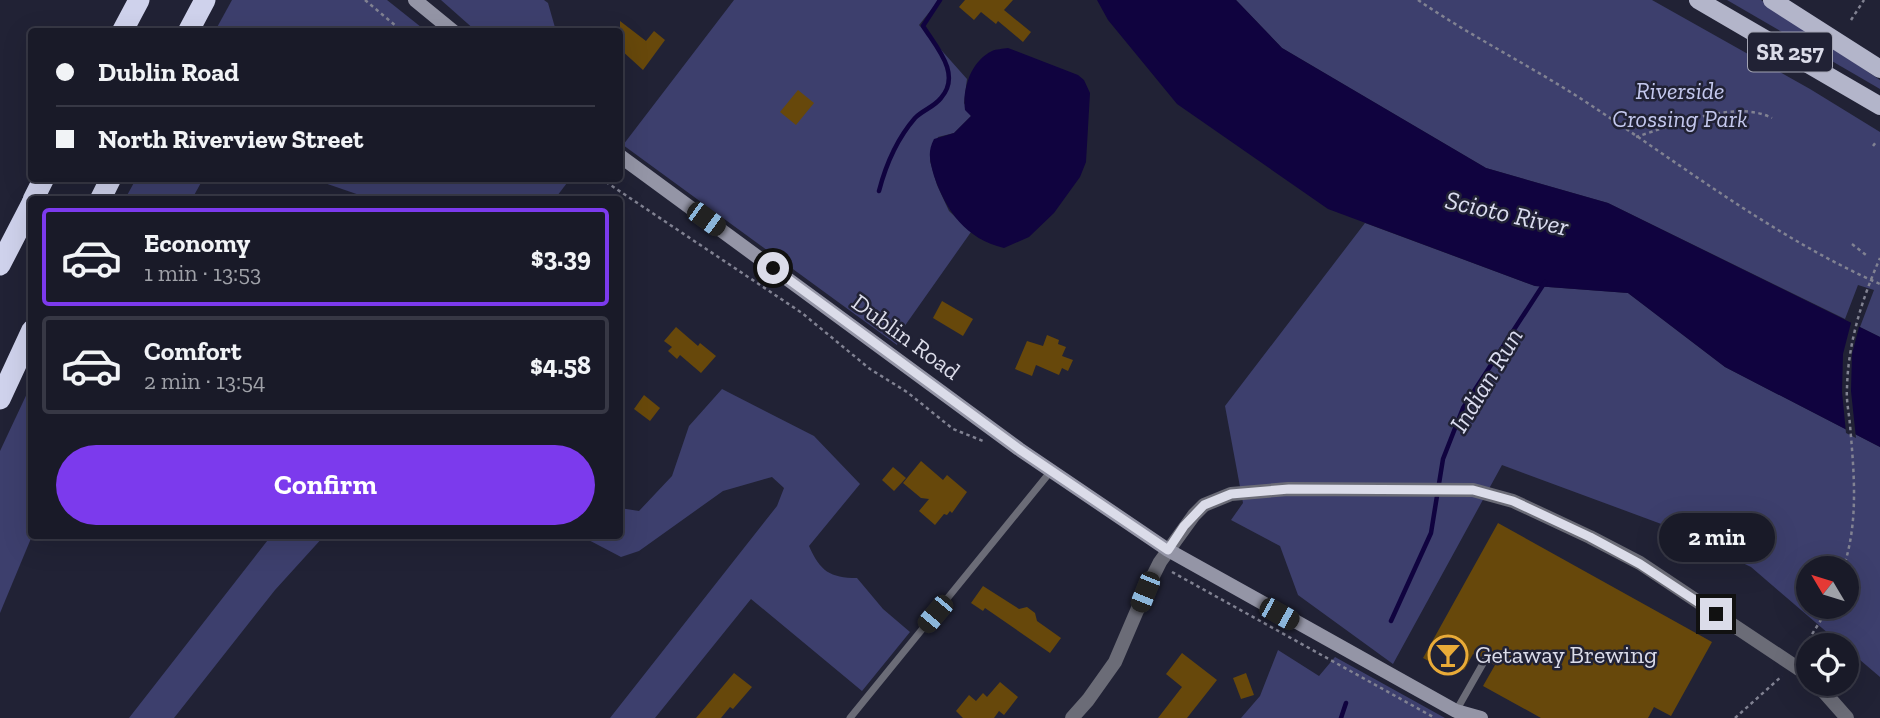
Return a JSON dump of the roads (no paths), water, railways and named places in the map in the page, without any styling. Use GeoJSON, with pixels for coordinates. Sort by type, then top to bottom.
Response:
{"type":"FeatureCollection","features":[{"type":"Feature","properties":{"kind":"highway"},"geometry":{"type":"LineString","coordinates":[[124,28],[139,0]]}},
{"type":"Feature","properties":{"kind":"highway"},"geometry":{"type":"LineString","coordinates":[[190,28],[205,0]]}},
{"type":"Feature","properties":{"kind":"highway"},"geometry":{"type":"LineString","coordinates":[[0,265],[28,209]]}},
{"type":"Feature","properties":{"kind":"highway"},"geometry":{"type":"LineString","coordinates":[[0,399],[28,339]]}},
{"type":"Feature","properties":{"kind":"main road"},"geometry":{"type":"LineString","coordinates":[[415,0],[449,28]]}},
{"type":"Feature","properties":{"kind":"main road","name":"SR 257"},"geometry":{"type":"LineString","coordinates":[[1698,0],[1880,106]]}},
{"type":"Feature","properties":{"kind":"main road","name":"SR 257"},"geometry":{"type":"LineString","coordinates":[[1772,0],[1880,69]]}},
{"type":"Feature","properties":{"kind":"main road","name":"Dublin Road"},"geometry":{"type":"LineString","coordinates":[[623,158],[1051,471],[1168,550],[1460,715],[1481,718]]}},
{"type":"Feature","properties":{"kind":"street"},"geometry":{"type":"LineString","coordinates":[[1072,718],[1115,662],[1145,592],[1184,526],[1204,505],[1231,494],[1289,489],[1461,490],[1491,494],[1513,501],[1613,548],[1666,580],[1796,668]]}},
{"type":"Feature","properties":{"kind":"street"},"geometry":{"type":"LineString","coordinates":[[1828,696],[1847,718]]}},
{"type":"Feature","properties":{"kind":"lane"},"geometry":{"type":"LineString","coordinates":[[850,718],[1051,471]]}},
{"type":"Feature","properties":{"kind":"lane"},"geometry":{"type":"LineString","coordinates":[[1460,715],[1485,660]]}},
{"type":"Feature","properties":{"kind":"water","name":"Scioto River"},"geometry":{"type":"Polygon","coordinates":[[[1097,0],[1236,0],[1282,48],[1486,168],[1608,203],[1880,337],[1880,447],[1725,367],[1628,293],[1535,286],[1328,209],[1177,104],[1108,20],[1097,0]]]}},
{"type":"Feature","properties":{"kind":"water"},"geometry":{"type":"Polygon","coordinates":[[[1008,48],[1078,75],[1084,80],[1090,93],[1086,162],[1080,177],[1054,213],[1029,237],[1004,248],[979,238],[951,212],[934,176],[930,153],[934,139],[954,133],[971,116],[965,110],[965,93],[978,61],[992,51],[1008,48]]]}},
{"type":"Feature","properties":{"kind":"waterway"},"geometry":{"type":"LineString","coordinates":[[879,191],[888,162],[902,135],[915,118],[938,101],[947,89],[949,80],[945,61],[923,26],[940,0]]}},
{"type":"Feature","properties":{"kind":"waterway","name":"Indian Run"},"geometry":{"type":"LineString","coordinates":[[1391,621],[1431,533],[1443,459],[1463,408],[1545,282]]}},
{"type":"Feature","properties":{"kind":"waterway","name":"Indian Run"},"geometry":{"type":"LineString","coordinates":[[1341,718],[1346,703]]}},
{"type":"Feature","properties":{"kind":"place","name":"Getaway Brewing"},"geometry":{"type":"Point","coordinates":[1448,655]}},
{"type":"Feature","properties":{"kind":"park label","name":"Riverside Crossing Park"},"geometry":{"type":"Point","coordinates":[1680,105]}}]}
